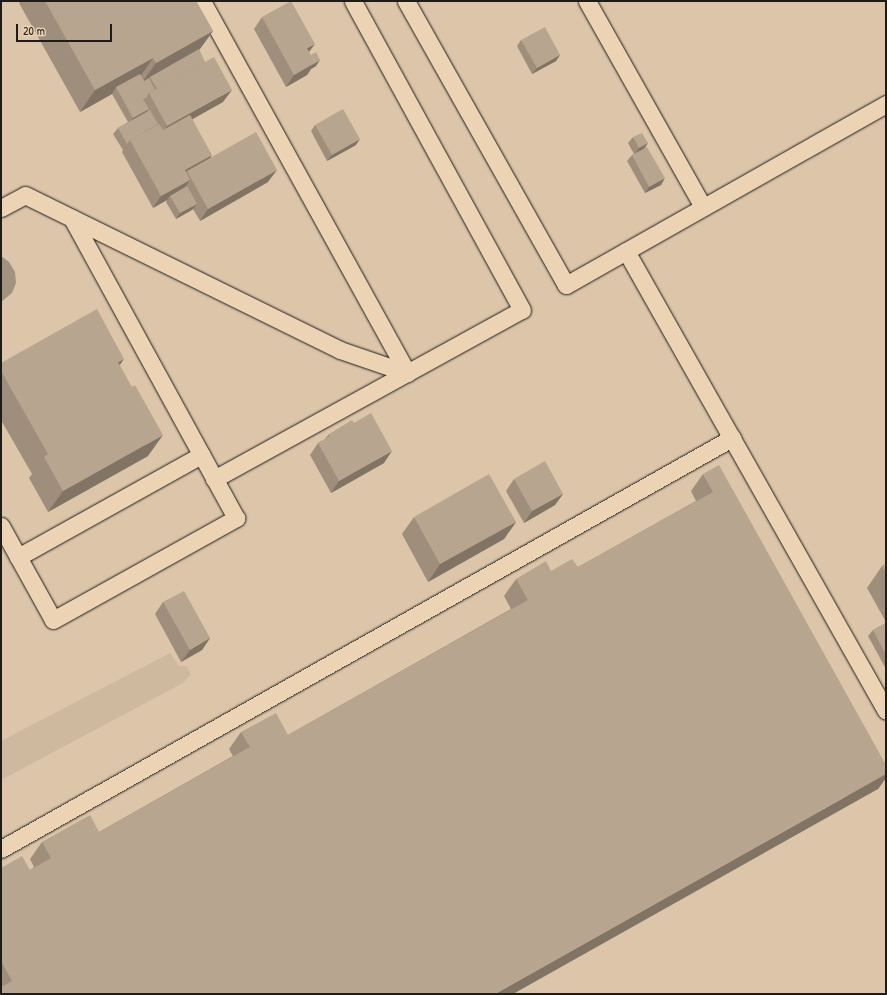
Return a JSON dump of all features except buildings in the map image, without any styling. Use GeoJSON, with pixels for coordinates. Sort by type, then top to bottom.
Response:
{"type":"FeatureCollection","features":[{"type":"Feature","properties":{"kind":"lane"},"geometry":{"type":"LineString","coordinates":[[202,1],[408,373]]}},
{"type":"Feature","properties":{"kind":"lane"},"geometry":{"type":"LineString","coordinates":[[214,479],[522,310],[353,1]]}},
{"type":"Feature","properties":{"kind":"lane"},"geometry":{"type":"LineString","coordinates":[[406,1],[566,285],[886,104]]}},
{"type":"Feature","properties":{"kind":"lane"},"geometry":{"type":"LineString","coordinates":[[587,1],[703,207]]}},
{"type":"Feature","properties":{"kind":"lane"},"geometry":{"type":"LineString","coordinates":[[1,208],[25,195],[340,350],[408,373]]}},
{"type":"Feature","properties":{"kind":"lane"},"geometry":{"type":"LineString","coordinates":[[1,526],[53,620],[236,518],[72,218]]}},
{"type":"Feature","properties":{"kind":"lane"},"geometry":{"type":"LineString","coordinates":[[626,251],[886,711]]}},
{"type":"Feature","properties":{"kind":"lane"},"geometry":{"type":"LineString","coordinates":[[1,849],[732,438]]}},
{"type":"Feature","properties":{"kind":"lane"},"geometry":{"type":"LineString","coordinates":[[18,557],[201,454]]}},
{"type":"Feature","properties":{"kind":"shaded area"},"geometry":{"type":"Polygon","coordinates":[[[1,1],[886,1],[886,994],[1,994],[1,1]]]}},
{"type":"Feature","properties":{"kind":"shaded area"},"geometry":{"type":"Polygon","coordinates":[[[1,256],[9,262],[15,272],[16,283],[12,293],[1,302],[1,256]]]}},
{"type":"Feature","properties":{"kind":"shaded area"},"geometry":{"type":"Polygon","coordinates":[[[170,653],[179,666],[186,666],[191,674],[183,683],[1,780],[1,741],[170,653]]]}}]}
